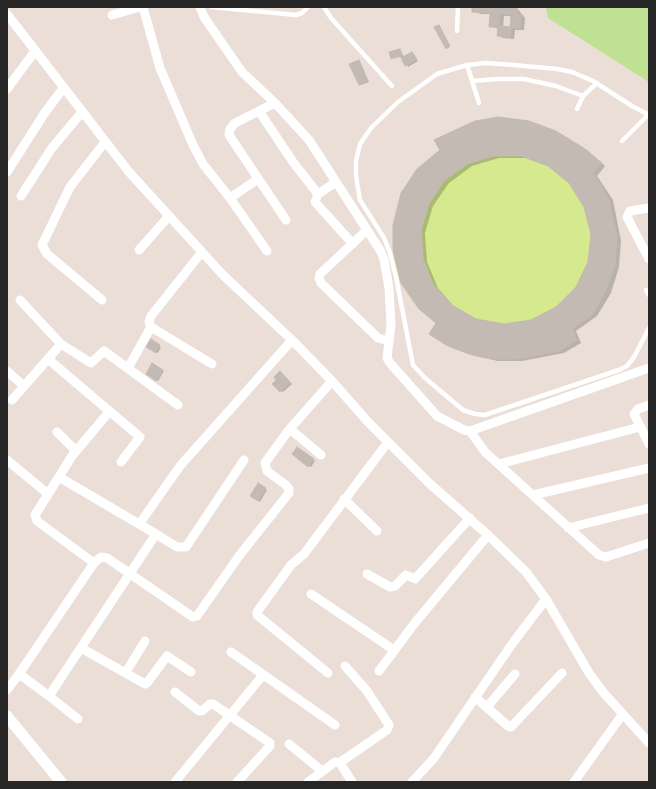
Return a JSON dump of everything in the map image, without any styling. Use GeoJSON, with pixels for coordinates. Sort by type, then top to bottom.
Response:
{"type":"FeatureCollection","features":[{"type":"Feature","properties":{"kind":"street"},"geometry":{"type":"LineString","coordinates":[[112,15],[142,7],[160,68],[192,145],[203,164],[230,198],[267,251]]}},
{"type":"Feature","properties":{"kind":"street"},"geometry":{"type":"LineString","coordinates":[[200,7],[204,17],[242,72],[275,103],[309,140],[383,256],[388,277],[391,316],[387,355],[388,361],[437,416],[464,430],[470,431],[649,368]]}},
{"type":"Feature","properties":{"kind":"street"},"geometry":{"type":"LineString","coordinates":[[7,14],[105,142],[202,252],[242,295],[292,340],[332,381],[368,422],[429,483],[470,518],[526,572],[546,599],[589,673],[622,715],[649,743]]}},
{"type":"Feature","properties":{"kind":"street"},"geometry":{"type":"LineString","coordinates":[[7,89],[35,51]]}},
{"type":"Feature","properties":{"kind":"street"},"geometry":{"type":"LineString","coordinates":[[7,172],[44,114],[64,87]]}},
{"type":"Feature","properties":{"kind":"street"},"geometry":{"type":"LineString","coordinates":[[275,103],[235,123],[230,129],[229,135],[286,220]]}},
{"type":"Feature","properties":{"kind":"street"},"geometry":{"type":"LineString","coordinates":[[259,111],[293,162],[318,194]]}},
{"type":"Feature","properties":{"kind":"street"},"geometry":{"type":"LineString","coordinates":[[21,196],[52,148],[82,112]]}},
{"type":"Feature","properties":{"kind":"street"},"geometry":{"type":"LineString","coordinates":[[102,300],[47,254],[42,245],[70,187],[105,142]]}},
{"type":"Feature","properties":{"kind":"street"},"geometry":{"type":"LineString","coordinates":[[230,198],[258,179]]}},
{"type":"Feature","properties":{"kind":"street"},"geometry":{"type":"LineString","coordinates":[[336,182],[318,194],[315,200],[316,204],[353,244]]}},
{"type":"Feature","properties":{"kind":"street"},"geometry":{"type":"LineString","coordinates":[[649,208],[630,211],[627,217],[649,259]]}},
{"type":"Feature","properties":{"kind":"street"},"geometry":{"type":"LineString","coordinates":[[139,250],[169,216]]}},
{"type":"Feature","properties":{"kind":"street"},"geometry":{"type":"LineString","coordinates":[[367,230],[320,274],[320,281],[378,338],[389,341]]}},
{"type":"Feature","properties":{"kind":"street"},"geometry":{"type":"LineString","coordinates":[[202,252],[151,316],[149,322],[151,327],[212,364]]}},
{"type":"Feature","properties":{"kind":"street"},"geometry":{"type":"LineString","coordinates":[[20,300],[61,344],[91,363],[104,352],[178,405]]}},
{"type":"Feature","properties":{"kind":"street"},"geometry":{"type":"LineString","coordinates":[[128,368],[151,327]]}},
{"type":"Feature","properties":{"kind":"street"},"geometry":{"type":"LineString","coordinates":[[140,523],[180,466],[292,340]]}},
{"type":"Feature","properties":{"kind":"street"},"geometry":{"type":"LineString","coordinates":[[12,400],[61,344]]}},
{"type":"Feature","properties":{"kind":"street"},"geometry":{"type":"LineString","coordinates":[[48,360],[140,437],[121,462]]}},
{"type":"Feature","properties":{"kind":"street"},"geometry":{"type":"LineString","coordinates":[[7,371],[24,386]]}},
{"type":"Feature","properties":{"kind":"street"},"geometry":{"type":"LineString","coordinates":[[7,690],[94,563],[100,557],[105,557],[193,617],[197,616],[239,556],[289,493],[289,489],[286,484],[267,471],[265,465],[268,457],[290,429],[332,381]]}},
{"type":"Feature","properties":{"kind":"street"},"geometry":{"type":"LineString","coordinates":[[648,439],[640,427],[635,412],[649,405]]}},
{"type":"Feature","properties":{"kind":"street"},"geometry":{"type":"LineString","coordinates":[[94,563],[36,519],[36,512],[76,451],[109,412]]}},
{"type":"Feature","properties":{"kind":"street"},"geometry":{"type":"LineString","coordinates":[[499,464],[640,427]]}},
{"type":"Feature","properties":{"kind":"street"},"geometry":{"type":"LineString","coordinates":[[290,429],[321,455]]}},
{"type":"Feature","properties":{"kind":"street"},"geometry":{"type":"LineString","coordinates":[[470,431],[485,452],[601,556],[606,557],[649,542]]}},
{"type":"Feature","properties":{"kind":"street"},"geometry":{"type":"LineString","coordinates":[[57,432],[76,451]]}},
{"type":"Feature","properties":{"kind":"street"},"geometry":{"type":"LineString","coordinates":[[328,673],[257,615],[257,612],[292,563],[304,554],[388,442]]}},
{"type":"Feature","properties":{"kind":"street"},"geometry":{"type":"LineString","coordinates":[[7,460],[48,494]]}},
{"type":"Feature","properties":{"kind":"street"},"geometry":{"type":"LineString","coordinates":[[59,477],[140,523],[178,547],[186,547],[244,460]]}},
{"type":"Feature","properties":{"kind":"street"},"geometry":{"type":"LineString","coordinates":[[533,495],[649,468]]}},
{"type":"Feature","properties":{"kind":"street"},"geometry":{"type":"LineString","coordinates":[[344,499],[377,531]]}},
{"type":"Feature","properties":{"kind":"street"},"geometry":{"type":"LineString","coordinates":[[568,528],[649,508]]}},
{"type":"Feature","properties":{"kind":"street"},"geometry":{"type":"LineString","coordinates":[[367,574],[390,587],[394,586],[406,575],[415,579],[470,518]]}},
{"type":"Feature","properties":{"kind":"street"},"geometry":{"type":"LineString","coordinates":[[49,696],[156,534]]}},
{"type":"Feature","properties":{"kind":"street"},"geometry":{"type":"LineString","coordinates":[[379,671],[394,650],[488,535]]}},
{"type":"Feature","properties":{"kind":"street"},"geometry":{"type":"LineString","coordinates":[[311,594],[394,650]]}},
{"type":"Feature","properties":{"kind":"street"},"geometry":{"type":"LineString","coordinates":[[412,782],[434,758],[475,697],[546,599]]}},
{"type":"Feature","properties":{"kind":"street"},"geometry":{"type":"LineString","coordinates":[[126,672],[145,641]]}},
{"type":"Feature","properties":{"kind":"street"},"geometry":{"type":"LineString","coordinates":[[81,648],[146,684],[167,656],[191,672]]}},
{"type":"Feature","properties":{"kind":"street"},"geometry":{"type":"LineString","coordinates":[[231,652],[335,725]]}},
{"type":"Feature","properties":{"kind":"street"},"geometry":{"type":"LineString","coordinates":[[308,782],[332,763],[339,763],[387,730],[389,725],[367,691],[345,666]]}},
{"type":"Feature","properties":{"kind":"street"},"geometry":{"type":"LineString","coordinates":[[475,697],[511,727],[562,673]]}},
{"type":"Feature","properties":{"kind":"street"},"geometry":{"type":"LineString","coordinates":[[19,674],[78,719]]}},
{"type":"Feature","properties":{"kind":"street"},"geometry":{"type":"LineString","coordinates":[[487,707],[515,674]]}},
{"type":"Feature","properties":{"kind":"street"},"geometry":{"type":"LineString","coordinates":[[175,782],[263,675]]}},
{"type":"Feature","properties":{"kind":"street"},"geometry":{"type":"LineString","coordinates":[[175,692],[199,711],[202,711],[212,704],[270,744],[237,782]]}},
{"type":"Feature","properties":{"kind":"street"},"geometry":{"type":"LineString","coordinates":[[574,782],[622,715]]}},
{"type":"Feature","properties":{"kind":"street"},"geometry":{"type":"LineString","coordinates":[[7,716],[61,782]]}},
{"type":"Feature","properties":{"kind":"street"},"geometry":{"type":"LineString","coordinates":[[7,725],[53,782]]}},
{"type":"Feature","properties":{"kind":"street"},"geometry":{"type":"LineString","coordinates":[[289,744],[322,771]]}},
{"type":"Feature","properties":{"kind":"street"},"geometry":{"type":"LineString","coordinates":[[339,763],[352,782]]}},
{"type":"Feature","properties":{"kind":"lane"},"geometry":{"type":"LineString","coordinates":[[211,7],[296,15],[302,14],[308,7]]}},
{"type":"Feature","properties":{"kind":"lane"},"geometry":{"type":"LineString","coordinates":[[324,7],[392,86]]}},
{"type":"Feature","properties":{"kind":"lane"},"geometry":{"type":"LineString","coordinates":[[457,31],[458,7]]}},
{"type":"Feature","properties":{"kind":"lane"},"geometry":{"type":"LineString","coordinates":[[622,141],[649,115],[584,76],[557,69],[486,63],[467,65],[437,74],[398,102],[366,135],[360,144],[356,161],[356,176],[360,200],[384,238],[390,253],[412,360],[416,371],[463,410],[475,414],[485,414],[619,370],[627,366],[634,357],[649,328]]}},
{"type":"Feature","properties":{"kind":"lane"},"geometry":{"type":"LineString","coordinates":[[467,65],[479,103]]}},
{"type":"Feature","properties":{"kind":"lane"},"geometry":{"type":"LineString","coordinates":[[472,81],[524,79],[556,86],[583,96]]}},
{"type":"Feature","properties":{"kind":"lane"},"geometry":{"type":"LineString","coordinates":[[577,109],[583,96],[596,83]]}},
{"type":"Feature","properties":{"kind":"green space"},"geometry":{"type":"Polygon","coordinates":[[[546,7],[649,7],[649,82],[548,18],[546,7]]]}},
{"type":"Feature","properties":{"kind":"green space"},"geometry":{"type":"Polygon","coordinates":[[[498,117],[529,121],[556,131],[582,147],[602,163],[593,173],[608,197],[617,237],[615,264],[607,290],[593,314],[572,329],[577,340],[559,351],[517,359],[493,359],[469,354],[446,345],[429,334],[436,323],[419,309],[400,283],[393,258],[393,225],[401,193],[417,169],[439,150],[434,140],[475,121],[498,117]]]}},
{"type":"Feature","properties":{"kind":"building"},"geometry":{"type":"Polygon","coordinates":[[[472,7],[513,7],[513,9],[518,9],[517,14],[521,15],[520,28],[511,28],[510,37],[497,36],[498,27],[489,27],[490,13],[472,12],[472,7]],[[499,14],[499,26],[510,27],[511,15],[499,14]]]}},
{"type":"Feature","properties":{"kind":"building"},"geometry":{"type":"Polygon","coordinates":[[[439,25],[450,46],[446,49],[434,27],[439,25]]]}},
{"type":"Feature","properties":{"kind":"building"},"geometry":{"type":"Polygon","coordinates":[[[400,49],[402,55],[391,59],[389,52],[400,49]]]}},
{"type":"Feature","properties":{"kind":"building"},"geometry":{"type":"Polygon","coordinates":[[[412,52],[416,60],[405,66],[401,58],[412,52]]]}},
{"type":"Feature","properties":{"kind":"building"},"geometry":{"type":"Polygon","coordinates":[[[359,60],[368,81],[359,85],[349,64],[359,60]]]}},
{"type":"Feature","properties":{"kind":"building"},"geometry":{"type":"Polygon","coordinates":[[[498,117],[529,121],[556,131],[582,147],[602,163],[593,173],[608,197],[617,237],[615,264],[606,290],[593,314],[572,329],[577,340],[559,351],[517,359],[493,359],[469,354],[446,345],[429,334],[436,323],[419,309],[401,283],[393,250],[393,225],[401,193],[417,169],[440,150],[434,140],[475,121],[498,117]],[[493,156],[467,164],[444,181],[429,204],[421,230],[423,258],[433,284],[452,305],[476,319],[504,324],[531,320],[556,307],[576,287],[588,262],[591,234],[584,207],[569,183],[548,166],[521,156],[493,156]]]}},
{"type":"Feature","properties":{"kind":"building"},"geometry":{"type":"Polygon","coordinates":[[[151,339],[160,345],[156,353],[146,347],[151,339]]]}},
{"type":"Feature","properties":{"kind":"building"},"geometry":{"type":"Polygon","coordinates":[[[152,363],[163,370],[156,381],[146,374],[152,363]]]}},
{"type":"Feature","properties":{"kind":"building"},"geometry":{"type":"Polygon","coordinates":[[[280,371],[290,382],[280,392],[272,384],[276,380],[274,377],[280,371]]]}},
{"type":"Feature","properties":{"kind":"building"},"geometry":{"type":"Polygon","coordinates":[[[297,447],[314,459],[308,467],[292,454],[297,447]]]}},
{"type":"Feature","properties":{"kind":"building"},"geometry":{"type":"Polygon","coordinates":[[[258,483],[266,488],[258,501],[250,496],[258,483]]]}}]}
